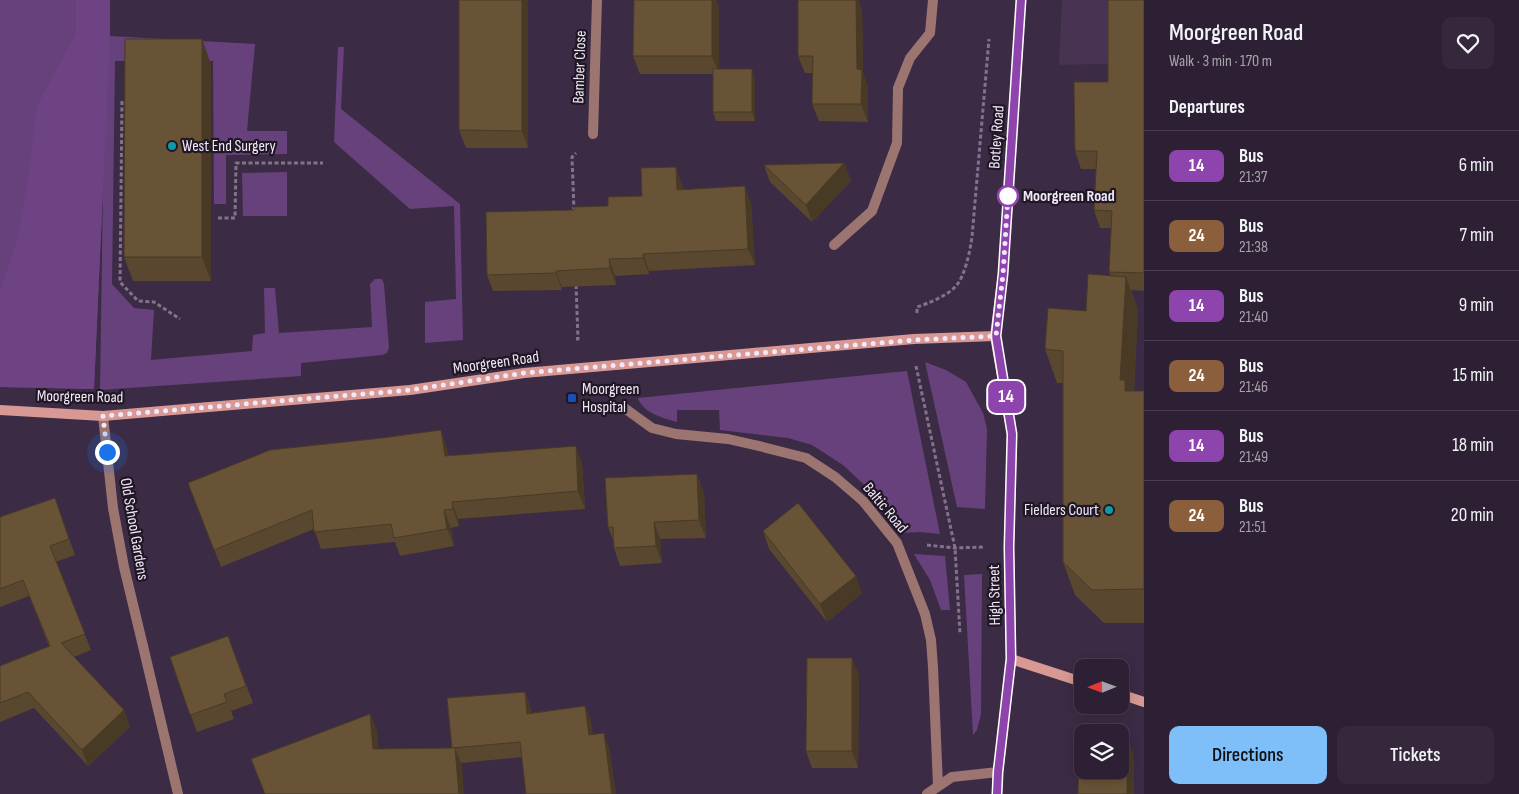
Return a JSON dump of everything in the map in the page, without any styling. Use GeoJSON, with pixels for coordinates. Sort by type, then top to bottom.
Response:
{"type":"FeatureCollection","features":[{"type":"Feature","properties":{"kind":"street","name":"Bamber Close"},"geometry":{"type":"LineString","coordinates":[[593,134],[597,0]]}},
{"type":"Feature","properties":{"kind":"street"},"geometry":{"type":"LineString","coordinates":[[834,244],[872,212],[897,143],[898,88],[910,58],[930,33],[933,0]]}},
{"type":"Feature","properties":{"kind":"street","name":"Botley Road"},"geometry":{"type":"LineString","coordinates":[[996,336],[1003,274],[1021,0]]}},
{"type":"Feature","properties":{"kind":"street","name":"Moorgreen Road"},"geometry":{"type":"LineString","coordinates":[[0,410],[103,416],[410,390],[524,373],[914,340],[996,336]]}},
{"type":"Feature","properties":{"kind":"street","name":"High Street"},"geometry":{"type":"LineString","coordinates":[[996,336],[1012,434],[1009,547],[1011,659],[997,794]]}},
{"type":"Feature","properties":{"kind":"street","name":"Baltic Road"},"geometry":{"type":"LineString","coordinates":[[623,407],[652,428],[676,434],[737,441],[806,458],[863,501],[896,543],[926,614],[931,640],[933,667],[938,786]]}},
{"type":"Feature","properties":{"kind":"street","name":"Old School Gardens"},"geometry":{"type":"LineString","coordinates":[[103,416],[113,508],[124,567],[178,794]]}},
{"type":"Feature","properties":{"kind":"street"},"geometry":{"type":"LineString","coordinates":[[1011,659],[1074,679]]}},
{"type":"Feature","properties":{"kind":"street"},"geometry":{"type":"LineString","coordinates":[[1129,697],[1144,702]]}},
{"type":"Feature","properties":{"kind":"street"},"geometry":{"type":"LineString","coordinates":[[927,794],[952,777],[998,772]]}},
{"type":"Feature","properties":{"kind":"path"},"geometry":{"type":"LineString","coordinates":[[960,635],[955,548],[916,363],[914,340],[917,307],[935,301],[956,286],[968,260],[972,237],[989,38]]}},
{"type":"Feature","properties":{"kind":"path"},"geometry":{"type":"LineString","coordinates":[[122,101],[120,282],[138,301],[154,302],[180,319]]}},
{"type":"Feature","properties":{"kind":"path"},"geometry":{"type":"LineString","coordinates":[[574,214],[572,157],[593,134]]}},
{"type":"Feature","properties":{"kind":"path"},"geometry":{"type":"LineString","coordinates":[[218,218],[235,218],[236,163],[323,163]]}},
{"type":"Feature","properties":{"kind":"path"},"geometry":{"type":"LineString","coordinates":[[568,340],[578,339],[576,281]]}},
{"type":"Feature","properties":{"kind":"path"},"geometry":{"type":"LineString","coordinates":[[896,543],[955,548],[1009,547]]}},
{"type":"Feature","properties":{"kind":"shaded area"},"geometry":{"type":"Polygon","coordinates":[[[0,0],[110,0],[110,36],[255,44],[247,131],[287,131],[287,154],[226,155],[226,204],[214,204],[213,61],[115,61],[112,284],[134,308],[154,310],[151,360],[252,351],[253,335],[265,333],[264,288],[275,288],[279,333],[372,327],[370,284],[375,279],[382,279],[384,284],[389,348],[387,353],[301,363],[301,376],[100,390],[103,187],[94,389],[0,387],[0,0]]]}},
{"type":"Feature","properties":{"kind":"shaded area"},"geometry":{"type":"Polygon","coordinates":[[[76,0],[110,0],[94,389],[0,387],[0,291],[18,236],[28,179],[37,106],[76,33],[76,0]]]}},
{"type":"Feature","properties":{"kind":"shaded area"},"geometry":{"type":"Polygon","coordinates":[[[1062,0],[1144,0],[1144,63],[1059,65],[1062,0]]]}},
{"type":"Feature","properties":{"kind":"shaded area"},"geometry":{"type":"Polygon","coordinates":[[[338,47],[344,47],[341,109],[460,204],[463,340],[425,343],[425,302],[456,299],[454,206],[410,209],[334,142],[338,47]]]}},
{"type":"Feature","properties":{"kind":"shaded area"},"geometry":{"type":"Polygon","coordinates":[[[287,172],[287,216],[243,216],[242,173],[287,172]]]}},
{"type":"Feature","properties":{"kind":"shaded area"},"geometry":{"type":"Polygon","coordinates":[[[925,362],[946,370],[966,382],[983,413],[987,429],[985,509],[957,507],[925,362]]]}},
{"type":"Feature","properties":{"kind":"shaded area"},"geometry":{"type":"Polygon","coordinates":[[[907,371],[940,534],[903,533],[873,493],[843,465],[812,445],[788,438],[720,430],[719,410],[677,410],[677,422],[660,417],[644,408],[638,398],[907,371]]]}},
{"type":"Feature","properties":{"kind":"shaded area"},"geometry":{"type":"Polygon","coordinates":[[[914,554],[945,556],[950,610],[941,610],[930,580],[914,554]]]}},
{"type":"Feature","properties":{"kind":"shaded area"},"geometry":{"type":"Polygon","coordinates":[[[982,574],[981,714],[977,730],[973,735],[964,575],[982,574]]]}},
{"type":"Feature","properties":{"kind":"building"},"geometry":{"type":"Polygon","coordinates":[[[459,0],[522,0],[522,131],[459,130],[459,0]]]}},
{"type":"Feature","properties":{"kind":"building"},"geometry":{"type":"Polygon","coordinates":[[[634,0],[712,0],[712,56],[633,56],[634,0]]]}},
{"type":"Feature","properties":{"kind":"building"},"geometry":{"type":"Polygon","coordinates":[[[798,0],[856,0],[857,69],[862,70],[861,104],[812,104],[813,56],[798,56],[798,0]]]}},
{"type":"Feature","properties":{"kind":"building"},"geometry":{"type":"Polygon","coordinates":[[[1108,0],[1144,0],[1144,273],[1109,272],[1112,211],[1094,210],[1097,151],[1075,151],[1074,82],[1108,82],[1108,0]]]}},
{"type":"Feature","properties":{"kind":"building","name":"West End Surgery"},"geometry":{"type":"Polygon","coordinates":[[[125,39],[202,39],[202,257],[124,257],[125,39]]]}},
{"type":"Feature","properties":{"kind":"building"},"geometry":{"type":"Polygon","coordinates":[[[713,69],[752,69],[752,112],[713,112],[713,69]]]}},
{"type":"Feature","properties":{"kind":"building"},"geometry":{"type":"Polygon","coordinates":[[[844,163],[806,205],[764,165],[844,163]]]}},
{"type":"Feature","properties":{"kind":"building"},"geometry":{"type":"Polygon","coordinates":[[[676,167],[677,190],[745,186],[748,249],[643,254],[643,258],[609,259],[610,268],[556,271],[556,273],[487,275],[486,212],[574,210],[574,207],[608,206],[608,197],[642,196],[641,168],[676,167]]]}},
{"type":"Feature","properties":{"kind":"building"},"geometry":{"type":"Polygon","coordinates":[[[1088,274],[1126,277],[1120,380],[1125,380],[1125,391],[1144,391],[1144,589],[1092,590],[1063,562],[1063,351],[1045,349],[1048,308],[1086,311],[1088,274]]]}},
{"type":"Feature","properties":{"kind":"building"},"geometry":{"type":"Polygon","coordinates":[[[441,430],[445,456],[576,446],[578,491],[452,502],[453,509],[444,510],[447,529],[394,538],[391,524],[314,532],[312,510],[214,550],[188,483],[270,450],[441,430]]]}},
{"type":"Feature","properties":{"kind":"building"},"geometry":{"type":"Polygon","coordinates":[[[697,474],[699,520],[654,522],[656,546],[614,548],[613,527],[608,527],[605,478],[697,474]]]}},
{"type":"Feature","properties":{"kind":"building"},"geometry":{"type":"Polygon","coordinates":[[[55,498],[69,539],[50,546],[85,634],[61,643],[124,710],[82,750],[28,692],[0,703],[0,666],[50,646],[23,580],[0,589],[0,517],[55,498]]]}},
{"type":"Feature","properties":{"kind":"building"},"geometry":{"type":"Polygon","coordinates":[[[798,503],[856,576],[820,604],[763,531],[798,503]]]}},
{"type":"Feature","properties":{"kind":"building"},"geometry":{"type":"Polygon","coordinates":[[[228,636],[246,686],[224,694],[227,702],[190,715],[170,657],[228,636]]]}},
{"type":"Feature","properties":{"kind":"building"},"geometry":{"type":"Polygon","coordinates":[[[807,658],[852,658],[852,751],[806,751],[807,658]]]}},
{"type":"Feature","properties":{"kind":"building"},"geometry":{"type":"Polygon","coordinates":[[[525,692],[527,714],[585,706],[589,735],[604,733],[612,794],[526,794],[520,742],[452,748],[447,698],[525,692]]]}},
{"type":"Feature","properties":{"kind":"building"},"geometry":{"type":"Polygon","coordinates":[[[370,714],[373,749],[455,748],[459,794],[265,794],[251,759],[370,714]]]}},
{"type":"Feature","properties":{"kind":"building"},"geometry":{"type":"Polygon","coordinates":[[[1078,779],[1127,779],[1127,794],[1078,794],[1078,779]]]}},
{"type":"Feature","properties":{"kind":"bus line","name":"14"},"geometry":{"type":"LineString","coordinates":[[997,794],[1011,659],[1009,547],[1012,434],[996,336],[1003,274],[1021,0]]}},
{"type":"Feature","properties":{"kind":"place","name":"West End Surgery"},"geometry":{"type":"Point","coordinates":[172,146]}},
{"type":"Feature","properties":{"kind":"place","name":"Moorgreen Road"},"geometry":{"type":"Point","coordinates":[1008,196]}},
{"type":"Feature","properties":{"kind":"place","name":"Moorgreen Hospital"},"geometry":{"type":"Point","coordinates":[572,398]}},
{"type":"Feature","properties":{"kind":"place","name":"Fielders Court"},"geometry":{"type":"Point","coordinates":[1109,510]}},
{"type":"Feature","properties":{"kind":"route"},"geometry":{"type":"LineString","coordinates":[[107,452],[103,416],[410,390],[524,373],[914,340],[996,336],[1003,274],[1008,196]]}}]}
